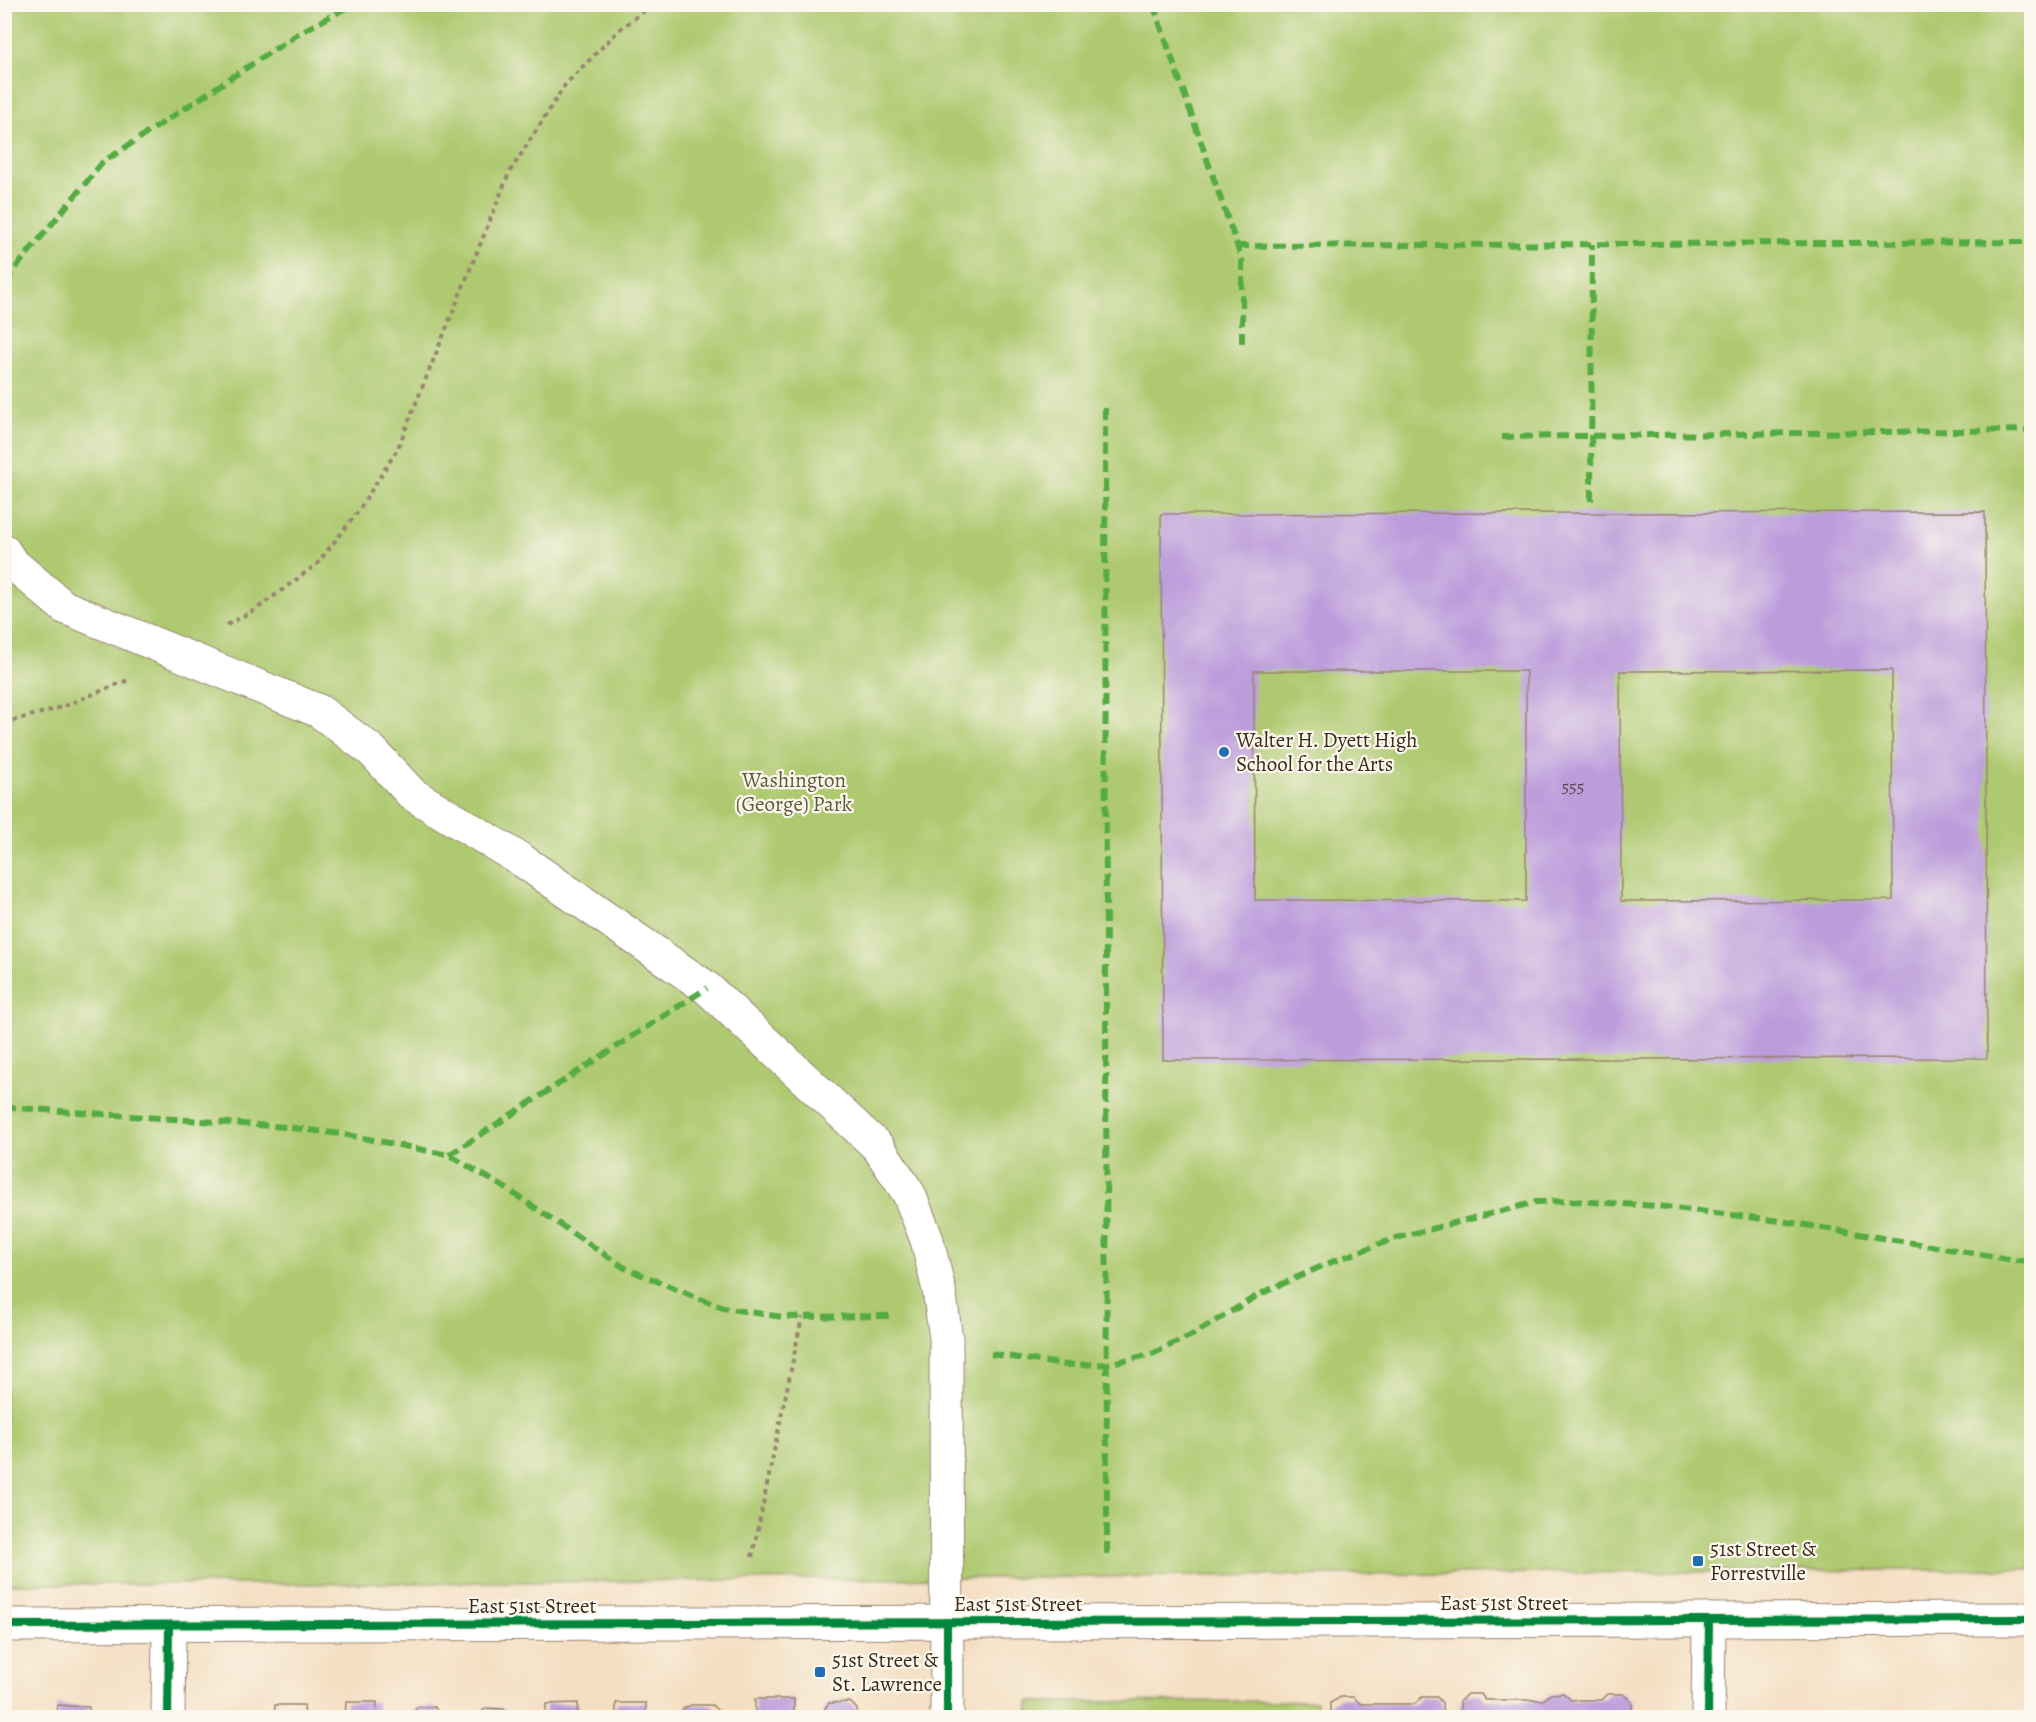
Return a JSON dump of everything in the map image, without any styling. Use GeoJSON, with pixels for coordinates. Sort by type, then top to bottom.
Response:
{"type":"FeatureCollection","features":[{"type":"Feature","properties":{"kind":"main road"},"geometry":{"type":"LineString","coordinates":[[4,551],[11,562],[64,607],[319,711],[371,750],[412,794],[523,861],[707,988],[878,1147],[909,1194],[927,1240],[939,1290],[946,1338],[947,1718]]}},
{"type":"Feature","properties":{"kind":"main road","name":"East 51st Street"},"geometry":{"type":"LineString","coordinates":[[4,1625],[2031,1619]]}},
{"type":"Feature","properties":{"kind":"main road"},"geometry":{"type":"LineString","coordinates":[[1708,1718],[1709,1620]]}},
{"type":"Feature","properties":{"kind":"main road"},"geometry":{"type":"LineString","coordinates":[[168,1718],[169,1625]]}},
{"type":"Feature","properties":{"kind":"path"},"geometry":{"type":"LineString","coordinates":[[4,723],[59,708],[120,685],[258,608],[318,564],[357,513],[397,450],[509,173],[565,85],[619,30],[653,4]]}},
{"type":"Feature","properties":{"kind":"path"},"geometry":{"type":"LineString","coordinates":[[752,1557],[802,1317]]}},
{"type":"Feature","properties":{"kind":"green space","name":"Washington (George) Park"},"geometry":{"type":"Polygon","coordinates":[[[5,5],[2031,5],[2031,1569],[282,1584],[5,1584],[5,5]]]}},
{"type":"Feature","properties":{"kind":"green space"},"geometry":{"type":"Polygon","coordinates":[[[1316,1701],[1316,1717],[1029,1717],[1029,1702],[1316,1701]]]}},
{"type":"Feature","properties":{"kind":"building"},"geometry":{"type":"Polygon","coordinates":[[[1985,512],[1987,1058],[1163,1060],[1161,514],[1985,512]],[[1892,670],[1620,671],[1621,901],[1893,900],[1892,670]],[[1254,671],[1255,900],[1526,901],[1526,671],[1254,671]]]}},
{"type":"Feature","properties":{"kind":"building"},"geometry":{"type":"Polygon","coordinates":[[[1563,1693],[1571,1700],[1602,1700],[1608,1694],[1623,1694],[1632,1702],[1632,1718],[1461,1718],[1460,1701],[1467,1694],[1481,1694],[1485,1700],[1543,1700],[1551,1694],[1563,1693]]]}},
{"type":"Feature","properties":{"kind":"building"},"geometry":{"type":"Polygon","coordinates":[[[1341,1697],[1353,1697],[1361,1704],[1415,1704],[1422,1697],[1437,1697],[1442,1703],[1443,1718],[1330,1718],[1330,1703],[1341,1697]]]}},
{"type":"Feature","properties":{"kind":"building"},"geometry":{"type":"Polygon","coordinates":[[[755,1699],[794,1699],[794,1718],[755,1718],[755,1699]]]}},
{"type":"Feature","properties":{"kind":"building"},"geometry":{"type":"Polygon","coordinates":[[[346,1702],[377,1702],[376,1718],[345,1718],[346,1702]]]}},
{"type":"Feature","properties":{"kind":"building"},"geometry":{"type":"Polygon","coordinates":[[[850,1702],[857,1709],[857,1718],[824,1718],[823,1711],[829,1703],[850,1702]]]}},
{"type":"Feature","properties":{"kind":"building"},"geometry":{"type":"Polygon","coordinates":[[[578,1703],[577,1718],[546,1718],[546,1704],[578,1703]]]}},
{"type":"Feature","properties":{"kind":"building"},"geometry":{"type":"Polygon","coordinates":[[[616,1703],[646,1703],[646,1718],[616,1718],[616,1703]]]}},
{"type":"Feature","properties":{"kind":"building"},"geometry":{"type":"Polygon","coordinates":[[[57,1705],[89,1707],[89,1718],[58,1718],[57,1705]]]}},
{"type":"Feature","properties":{"kind":"building"},"geometry":{"type":"Polygon","coordinates":[[[275,1705],[304,1705],[305,1718],[274,1718],[275,1705]]]}},
{"type":"Feature","properties":{"kind":"building"},"geometry":{"type":"Polygon","coordinates":[[[691,1705],[712,1705],[718,1711],[718,1718],[682,1718],[683,1709],[691,1705]]]}},
{"type":"Feature","properties":{"kind":"building"},"geometry":{"type":"Polygon","coordinates":[[[417,1707],[435,1707],[440,1718],[410,1718],[417,1707]]]}},
{"type":"Feature","properties":{"kind":"building"},"geometry":{"type":"Polygon","coordinates":[[[486,1708],[504,1709],[510,1718],[479,1718],[479,1714],[486,1708]]]}},
{"type":"Feature","properties":{"kind":"marked path"},"geometry":{"type":"LineString","coordinates":[[4,282],[103,162],[301,32],[353,4]]}},
{"type":"Feature","properties":{"kind":"marked path"},"geometry":{"type":"LineString","coordinates":[[1153,4],[1242,260],[1242,345]]}},
{"type":"Feature","properties":{"kind":"marked path"},"geometry":{"type":"LineString","coordinates":[[1237,246],[2032,242]]}},
{"type":"Feature","properties":{"kind":"marked path"},"geometry":{"type":"LineString","coordinates":[[1591,501],[1592,244]]}},
{"type":"Feature","properties":{"kind":"marked path"},"geometry":{"type":"LineString","coordinates":[[1105,408],[1107,1557]]}},
{"type":"Feature","properties":{"kind":"marked path"},"geometry":{"type":"LineString","coordinates":[[1502,437],[2032,430]]}},
{"type":"Feature","properties":{"kind":"marked path"},"geometry":{"type":"LineString","coordinates":[[449,1155],[707,988]]}},
{"type":"Feature","properties":{"kind":"marked path"},"geometry":{"type":"LineString","coordinates":[[4,1107],[286,1127],[348,1135],[449,1155],[507,1189],[625,1268],[723,1308],[783,1317],[890,1316]]}},
{"type":"Feature","properties":{"kind":"marked path"},"geometry":{"type":"LineString","coordinates":[[991,1354],[1067,1365],[1107,1364],[1152,1354],[1194,1334],[1260,1294],[1329,1263],[1396,1238],[1536,1202],[1576,1201],[1658,1206],[1781,1221],[2032,1263]]}},
{"type":"Feature","properties":{"kind":"cycle path"},"geometry":{"type":"LineString","coordinates":[[4,1625],[2032,1619]]}},
{"type":"Feature","properties":{"kind":"cycle path"},"geometry":{"type":"LineString","coordinates":[[1708,1718],[1709,1620]]}},
{"type":"Feature","properties":{"kind":"cycle path"},"geometry":{"type":"LineString","coordinates":[[947,1622],[947,1718]]}},
{"type":"Feature","properties":{"kind":"cycle path"},"geometry":{"type":"LineString","coordinates":[[168,1718],[169,1625]]}},
{"type":"Feature","properties":{"kind":"place","name":"Walter H. Dyett High School for the Arts"},"geometry":{"type":"Point","coordinates":[1224,752]}},
{"type":"Feature","properties":{"kind":"place","name":"51st Street & Forrestville"},"geometry":{"type":"Point","coordinates":[1698,1561]}},
{"type":"Feature","properties":{"kind":"place","name":"51st Street & St. Lawrence"},"geometry":{"type":"Point","coordinates":[820,1672]}}]}
